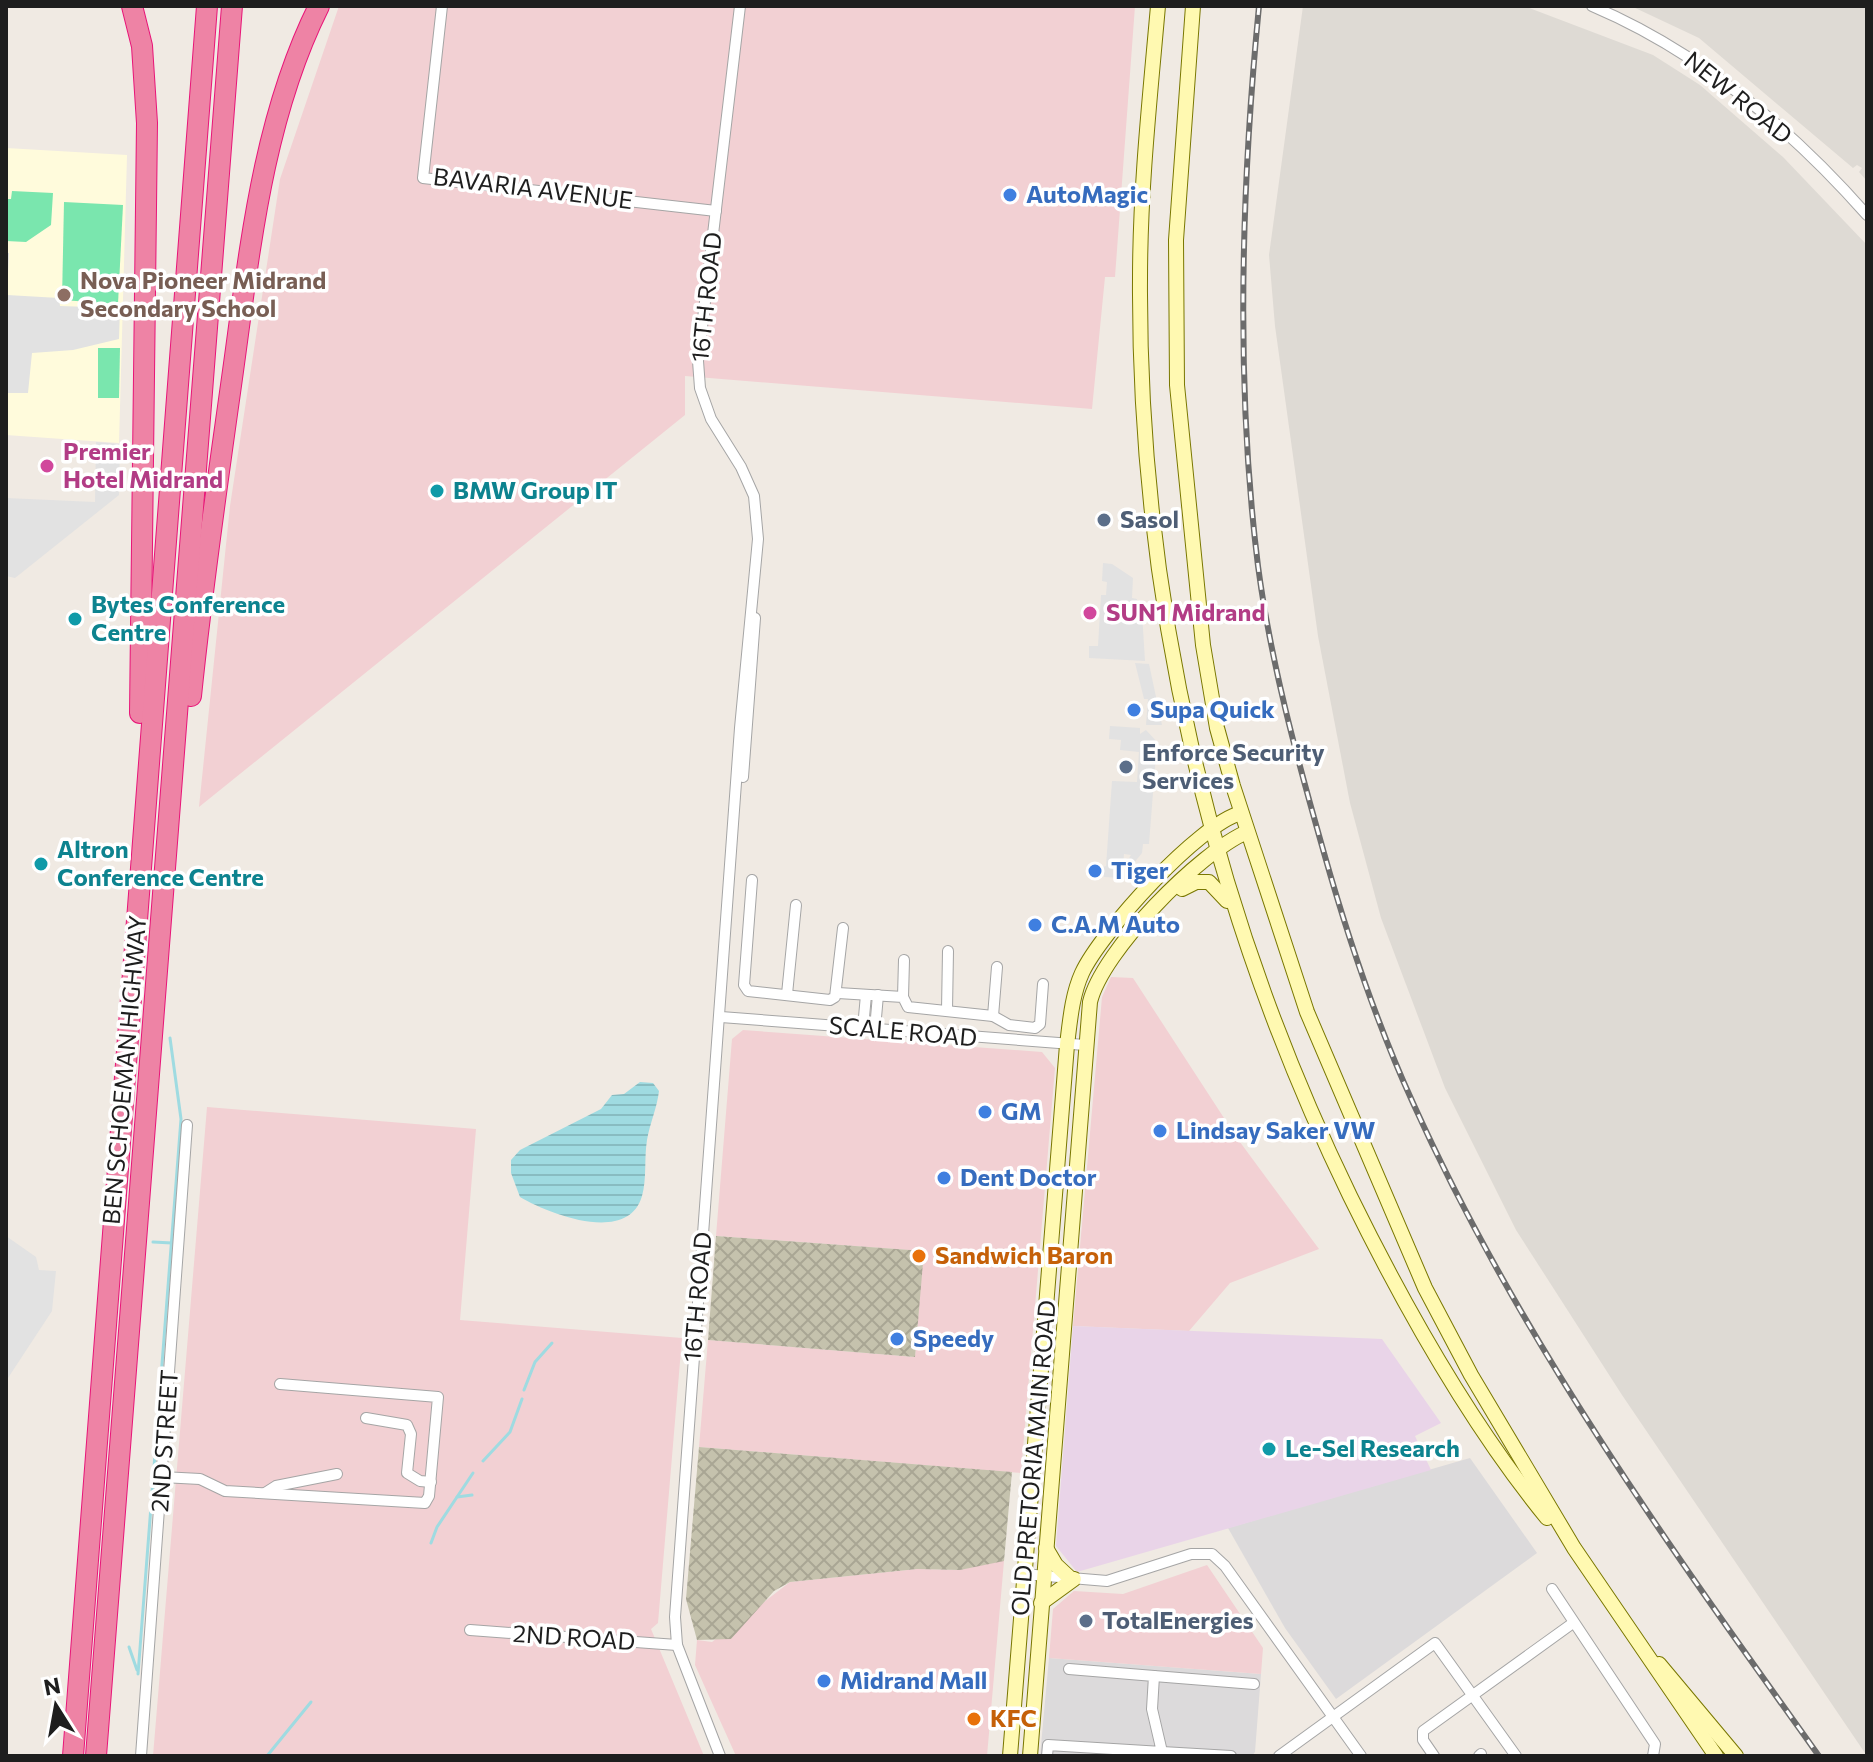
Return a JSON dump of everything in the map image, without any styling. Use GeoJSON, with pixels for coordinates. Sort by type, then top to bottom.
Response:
{"type":"FeatureCollection","features":[{"type":"Feature","properties":{"kind":"highway"},"geometry":{"type":"LineString","coordinates":[[132,6],[142,46],[147,123],[140,711],[134,797],[138,892]]}},
{"type":"Feature","properties":{"kind":"highway","name":"BEN SCHOEMAN HIGHWAY"},"geometry":{"type":"LineString","coordinates":[[73,1756],[207,6]]}},
{"type":"Feature","properties":{"kind":"highway","name":"BEN SCHOEMAN HIGHWAY"},"geometry":{"type":"LineString","coordinates":[[96,1756],[167,882],[179,677],[232,6]]}},
{"type":"Feature","properties":{"kind":"highway"},"geometry":{"type":"LineString","coordinates":[[167,882],[179,816],[210,531],[257,206],[280,108],[318,8]]}},
{"type":"Feature","properties":{"kind":"main road"},"geometry":{"type":"LineString","coordinates":[[1158,6],[1140,237],[1144,408],[1154,524],[1170,644],[1188,737],[1240,930]]}},
{"type":"Feature","properties":{"kind":"main road"},"geometry":{"type":"LineString","coordinates":[[1193,6],[1176,240],[1180,439],[1203,645],[1217,728],[1241,813],[1307,1012],[1394,1221],[1458,1352],[1574,1548],[1716,1756]]}},
{"type":"Feature","properties":{"kind":"main road","name":"OLD PRETORIA MAIN ROAD"},"geometry":{"type":"LineString","coordinates":[[1010,1756],[1067,1045],[1078,983],[1098,945],[1135,902],[1211,827],[1241,813]]}},
{"type":"Feature","properties":{"kind":"main road","name":"OLD PRETORIA MAIN ROAD"},"geometry":{"type":"LineString","coordinates":[[1030,1756],[1090,1002],[1102,970],[1121,944],[1217,850],[1247,832]]}},
{"type":"Feature","properties":{"kind":"main road"},"geometry":{"type":"LineString","coordinates":[[1166,898],[1192,883],[1209,882],[1224,895],[1305,1102],[1397,1287],[1474,1413],[1542,1511],[1574,1548]]}},
{"type":"Feature","properties":{"kind":"main road"},"geometry":{"type":"LineString","coordinates":[[1041,1603],[1072,1578],[1056,1565],[1046,1548]]}},
{"type":"Feature","properties":{"kind":"main road"},"geometry":{"type":"LineString","coordinates":[[1647,1653],[1682,1688],[1736,1756]]}},
{"type":"Feature","properties":{"kind":"street","name":"BAVARIA AVENUE"},"geometry":{"type":"LineString","coordinates":[[442,6],[423,178],[716,211]]}},
{"type":"Feature","properties":{"kind":"street","name":"16TH ROAD"},"geometry":{"type":"LineString","coordinates":[[720,1756],[677,1645],[675,1617],[735,830],[754,659],[754,576],[758,521],[754,496],[741,467],[711,419],[700,388],[698,361],[740,6]]}},
{"type":"Feature","properties":{"kind":"street","name":"NEW ROAD"},"geometry":{"type":"LineString","coordinates":[[1592,6],[1662,40],[1713,74],[1806,152],[1867,215]]}},
{"type":"Feature","properties":{"kind":"street"},"geometry":{"type":"LineString","coordinates":[[752,880],[745,988],[830,1000],[838,993],[843,928]]}},
{"type":"Feature","properties":{"kind":"street"},"geometry":{"type":"LineString","coordinates":[[787,994],[796,905]]}},
{"type":"Feature","properties":{"kind":"street"},"geometry":{"type":"LineString","coordinates":[[947,1010],[948,951]]}},
{"type":"Feature","properties":{"kind":"street"},"geometry":{"type":"LineString","coordinates":[[904,960],[903,997],[908,1007],[993,1016],[1009,1025],[1039,1027],[1043,984]]}},
{"type":"Feature","properties":{"kind":"street"},"geometry":{"type":"LineString","coordinates":[[993,1016],[997,967]]}},
{"type":"Feature","properties":{"kind":"street"},"geometry":{"type":"LineString","coordinates":[[838,993],[903,997]]}},
{"type":"Feature","properties":{"kind":"street"},"geometry":{"type":"LineString","coordinates":[[869,1029],[872,995]]}},
{"type":"Feature","properties":{"kind":"street","name":"SCALE ROAD"},"geometry":{"type":"LineString","coordinates":[[721,1017],[1085,1045]]}},
{"type":"Feature","properties":{"kind":"street","name":"2ND STREET"},"geometry":{"type":"LineString","coordinates":[[141,1756],[187,1125]]}},
{"type":"Feature","properties":{"kind":"street"},"geometry":{"type":"LineString","coordinates":[[162,1477],[200,1479],[225,1491],[422,1505],[429,1496],[438,1397],[280,1384]]}},
{"type":"Feature","properties":{"kind":"street"},"geometry":{"type":"LineString","coordinates":[[366,1418],[407,1425],[411,1434],[407,1473],[420,1481],[431,1482]]}},
{"type":"Feature","properties":{"kind":"street"},"geometry":{"type":"LineString","coordinates":[[265,1493],[276,1486],[337,1474]]}},
{"type":"Feature","properties":{"kind":"street"},"geometry":{"type":"LineString","coordinates":[[1023,1574],[1107,1581],[1191,1554],[1212,1554],[1225,1566],[1361,1756]]}},
{"type":"Feature","properties":{"kind":"street"},"geometry":{"type":"LineString","coordinates":[[1552,1589],[1655,1744],[1653,1756]]}},
{"type":"Feature","properties":{"kind":"street"},"geometry":{"type":"LineString","coordinates":[[1434,1756],[1423,1740],[1423,1731],[1573,1623]]}},
{"type":"Feature","properties":{"kind":"street","name":"2ND ROAD"},"geometry":{"type":"LineString","coordinates":[[470,1630],[677,1645]]}},
{"type":"Feature","properties":{"kind":"street"},"geometry":{"type":"LineString","coordinates":[[1279,1756],[1435,1643],[1516,1756]]}},
{"type":"Feature","properties":{"kind":"street"},"geometry":{"type":"LineString","coordinates":[[1069,1669],[1254,1684]]}},
{"type":"Feature","properties":{"kind":"street"},"geometry":{"type":"LineString","coordinates":[[1154,1676],[1152,1709],[1162,1754]]}},
{"type":"Feature","properties":{"kind":"street"},"geometry":{"type":"LineString","coordinates":[[1047,1756],[1048,1745],[1231,1756]]}},
{"type":"Feature","properties":{"kind":"shaded area"},"geometry":{"type":"Polygon","coordinates":[[[339,6],[1135,6],[1115,277],[1105,277],[1092,409],[685,376],[685,415],[199,807],[230,506],[280,179],[339,6]]]}},
{"type":"Feature","properties":{"kind":"shaded area"},"geometry":{"type":"Polygon","coordinates":[[[1303,6],[1524,6],[1653,55],[1700,85],[1783,157],[1867,245],[1867,1756],[1622,1395],[1516,1230],[1445,1088],[1381,918],[1350,803],[1318,636],[1275,326],[1269,255],[1303,6]]]}},
{"type":"Feature","properties":{"kind":"shaded area"},"geometry":{"type":"Polygon","coordinates":[[[1631,6],[1867,6],[1867,181],[1859,172],[1862,168],[1857,165],[1853,168],[1699,38],[1631,6]]]}},
{"type":"Feature","properties":{"kind":"shaded area","name":"Nova Pioneer Midrand Secondary School"},"geometry":{"type":"Polygon","coordinates":[[[6,148],[127,155],[119,443],[6,435],[6,148]]]}},
{"type":"Feature","properties":{"kind":"shaded area"},"geometry":{"type":"Polygon","coordinates":[[[6,253],[9,253],[7,295],[59,298],[60,306],[120,308],[119,339],[73,350],[32,353],[28,393],[6,393],[6,253]]]}},
{"type":"Feature","properties":{"kind":"shaded area"},"geometry":{"type":"Polygon","coordinates":[[[96,442],[120,444],[119,495],[15,578],[6,576],[6,498],[95,502],[96,442]]]}},
{"type":"Feature","properties":{"kind":"shaded area"},"geometry":{"type":"Polygon","coordinates":[[[1103,563],[1112,564],[1133,578],[1132,598],[1137,599],[1137,612],[1142,613],[1145,661],[1089,658],[1089,646],[1098,646],[1101,595],[1106,595],[1107,582],[1102,581],[1103,563]]]}},
{"type":"Feature","properties":{"kind":"shaded area"},"geometry":{"type":"Polygon","coordinates":[[[1135,663],[1149,664],[1162,725],[1146,725],[1148,699],[1144,699],[1135,663]]]}},
{"type":"Feature","properties":{"kind":"shaded area"},"geometry":{"type":"Polygon","coordinates":[[[1110,726],[1140,728],[1140,734],[1146,730],[1157,742],[1149,844],[1143,844],[1142,853],[1133,864],[1128,860],[1131,855],[1124,854],[1122,878],[1104,877],[1112,781],[1137,782],[1139,752],[1120,750],[1121,740],[1109,739],[1110,726]]]}},
{"type":"Feature","properties":{"kind":"shaded area"},"geometry":{"type":"Polygon","coordinates":[[[1111,977],[1133,978],[1237,1138],[1319,1249],[1230,1283],[1189,1331],[1073,1326],[1102,997],[1111,977]]]}},
{"type":"Feature","properties":{"kind":"shaded area"},"geometry":{"type":"Polygon","coordinates":[[[743,1030],[1042,1052],[1055,1068],[1021,1473],[699,1447],[708,1340],[915,1357],[923,1251],[716,1236],[732,1039],[743,1030]]]}},
{"type":"Feature","properties":{"kind":"shaded area"},"geometry":{"type":"Polygon","coordinates":[[[207,1107],[476,1129],[460,1320],[682,1338],[658,1623],[651,1629],[704,1756],[153,1756],[207,1107]]]}},
{"type":"Feature","properties":{"kind":"shaded area"},"geometry":{"type":"Polygon","coordinates":[[[6,1236],[36,1257],[39,1270],[56,1271],[52,1311],[6,1381],[6,1236]]]}},
{"type":"Feature","properties":{"kind":"shaded area"},"geometry":{"type":"Polygon","coordinates":[[[716,1236],[924,1251],[915,1357],[708,1340],[716,1236]]]}},
{"type":"Feature","properties":{"kind":"shaded area"},"geometry":{"type":"Polygon","coordinates":[[[1073,1326],[1382,1339],[1441,1423],[1415,1436],[1431,1470],[1077,1572],[1056,1546],[1073,1326]]]}},
{"type":"Feature","properties":{"kind":"shaded area"},"geometry":{"type":"Polygon","coordinates":[[[699,1447],[1012,1472],[1004,1561],[960,1570],[917,1569],[790,1582],[774,1591],[731,1639],[697,1640],[686,1599],[699,1447]]]}},
{"type":"Feature","properties":{"kind":"shaded area"},"geometry":{"type":"Polygon","coordinates":[[[1470,1458],[1537,1553],[1336,1699],[1285,1628],[1228,1528],[1470,1458]]]}},
{"type":"Feature","properties":{"kind":"shaded area"},"geometry":{"type":"Polygon","coordinates":[[[1004,1561],[987,1756],[736,1756],[695,1665],[697,1640],[712,1642],[790,1582],[917,1569],[960,1570],[1004,1561]]]}},
{"type":"Feature","properties":{"kind":"shaded area"},"geometry":{"type":"Polygon","coordinates":[[[1207,1565],[1263,1648],[1261,1674],[1049,1658],[1053,1609],[1074,1591],[1123,1594],[1207,1565]]]}},
{"type":"Feature","properties":{"kind":"shaded area"},"geometry":{"type":"Polygon","coordinates":[[[1049,1658],[1261,1674],[1255,1752],[1252,1756],[1040,1756],[1049,1658]]]}},
{"type":"Feature","properties":{"kind":"green space"},"geometry":{"type":"Polygon","coordinates":[[[12,191],[53,193],[51,225],[26,242],[6,241],[6,199],[11,199],[12,191]]]}},
{"type":"Feature","properties":{"kind":"green space"},"geometry":{"type":"Polygon","coordinates":[[[64,202],[123,205],[118,304],[62,300],[64,202]]]}},
{"type":"Feature","properties":{"kind":"green space"},"geometry":{"type":"Polygon","coordinates":[[[98,348],[120,348],[119,398],[98,398],[98,348]]]}},
{"type":"Feature","properties":{"kind":"water"},"geometry":{"type":"Polygon","coordinates":[[[640,1082],[653,1083],[659,1091],[647,1140],[644,1189],[634,1211],[621,1219],[587,1221],[549,1211],[520,1197],[511,1173],[511,1160],[520,1150],[601,1109],[612,1095],[624,1094],[640,1082]]]}},
{"type":"Feature","properties":{"kind":"waterway"},"geometry":{"type":"LineString","coordinates":[[138,1674],[181,1119],[170,1038]]}},
{"type":"Feature","properties":{"kind":"waterway"},"geometry":{"type":"LineString","coordinates":[[153,1242],[172,1243]]}},
{"type":"Feature","properties":{"kind":"waterway"},"geometry":{"type":"LineString","coordinates":[[524,1390],[535,1362],[552,1343]]}},
{"type":"Feature","properties":{"kind":"waterway"},"geometry":{"type":"LineString","coordinates":[[483,1461],[510,1432],[522,1399]]}},
{"type":"Feature","properties":{"kind":"waterway"},"geometry":{"type":"LineString","coordinates":[[457,1497],[473,1473]]}},
{"type":"Feature","properties":{"kind":"waterway"},"geometry":{"type":"LineString","coordinates":[[431,1543],[437,1527],[457,1497],[472,1495]]}},
{"type":"Feature","properties":{"kind":"waterway"},"geometry":{"type":"LineString","coordinates":[[129,1647],[137,1670]]}},
{"type":"Feature","properties":{"kind":"waterway"},"geometry":{"type":"LineString","coordinates":[[267,1756],[311,1702]]}},
{"type":"Feature","properties":{"kind":"railway"},"geometry":{"type":"LineString","coordinates":[[1259,6],[1248,146],[1243,286],[1243,356],[1251,496],[1263,603],[1277,675],[1343,917],[1375,1011],[1413,1103],[1500,1275],[1600,1440],[1653,1520],[1819,1756]]}},
{"type":"Feature","properties":{"kind":"place","name":"AutoMagic"},"geometry":{"type":"Point","coordinates":[1010,195]}},
{"type":"Feature","properties":{"kind":"place","name":"Nova Pioneer Midrand Secondary School"},"geometry":{"type":"Point","coordinates":[64,295]}},
{"type":"Feature","properties":{"kind":"place","name":"Premier Hotel Midrand"},"geometry":{"type":"Point","coordinates":[47,466]}},
{"type":"Feature","properties":{"kind":"place","name":"BMW Group IT"},"geometry":{"type":"Point","coordinates":[437,491]}},
{"type":"Feature","properties":{"kind":"place","name":"Sasol"},"geometry":{"type":"Point","coordinates":[1104,520]}},
{"type":"Feature","properties":{"kind":"place","name":"SUN1 Midrand"},"geometry":{"type":"Point","coordinates":[1090,613]}},
{"type":"Feature","properties":{"kind":"place","name":"Bytes Conference Centre"},"geometry":{"type":"Point","coordinates":[75,619]}},
{"type":"Feature","properties":{"kind":"place","name":"Supa Quick"},"geometry":{"type":"Point","coordinates":[1134,710]}},
{"type":"Feature","properties":{"kind":"place","name":"Enforce Security Services"},"geometry":{"type":"Point","coordinates":[1126,767]}},
{"type":"Feature","properties":{"kind":"place","name":"Altron Conference Centre"},"geometry":{"type":"Point","coordinates":[41,864]}},
{"type":"Feature","properties":{"kind":"place","name":"Tiger"},"geometry":{"type":"Point","coordinates":[1095,871]}},
{"type":"Feature","properties":{"kind":"place","name":"C.A.M Auto"},"geometry":{"type":"Point","coordinates":[1035,925]}},
{"type":"Feature","properties":{"kind":"place","name":"GM"},"geometry":{"type":"Point","coordinates":[985,1112]}},
{"type":"Feature","properties":{"kind":"place","name":"Lindsay Saker VW"},"geometry":{"type":"Point","coordinates":[1160,1131]}},
{"type":"Feature","properties":{"kind":"place","name":"Dent Doctor"},"geometry":{"type":"Point","coordinates":[944,1178]}},
{"type":"Feature","properties":{"kind":"place","name":"Sandwich Baron"},"geometry":{"type":"Point","coordinates":[919,1256]}},
{"type":"Feature","properties":{"kind":"place","name":"Speedy"},"geometry":{"type":"Point","coordinates":[897,1339]}},
{"type":"Feature","properties":{"kind":"place","name":"Le-Sel Research"},"geometry":{"type":"Point","coordinates":[1269,1449]}},
{"type":"Feature","properties":{"kind":"place","name":"TotalEnergies"},"geometry":{"type":"Point","coordinates":[1086,1621]}},
{"type":"Feature","properties":{"kind":"place","name":"Midrand Mall"},"geometry":{"type":"Point","coordinates":[824,1681]}},
{"type":"Feature","properties":{"kind":"place","name":"KFC"},"geometry":{"type":"Point","coordinates":[974,1719]}}]}
